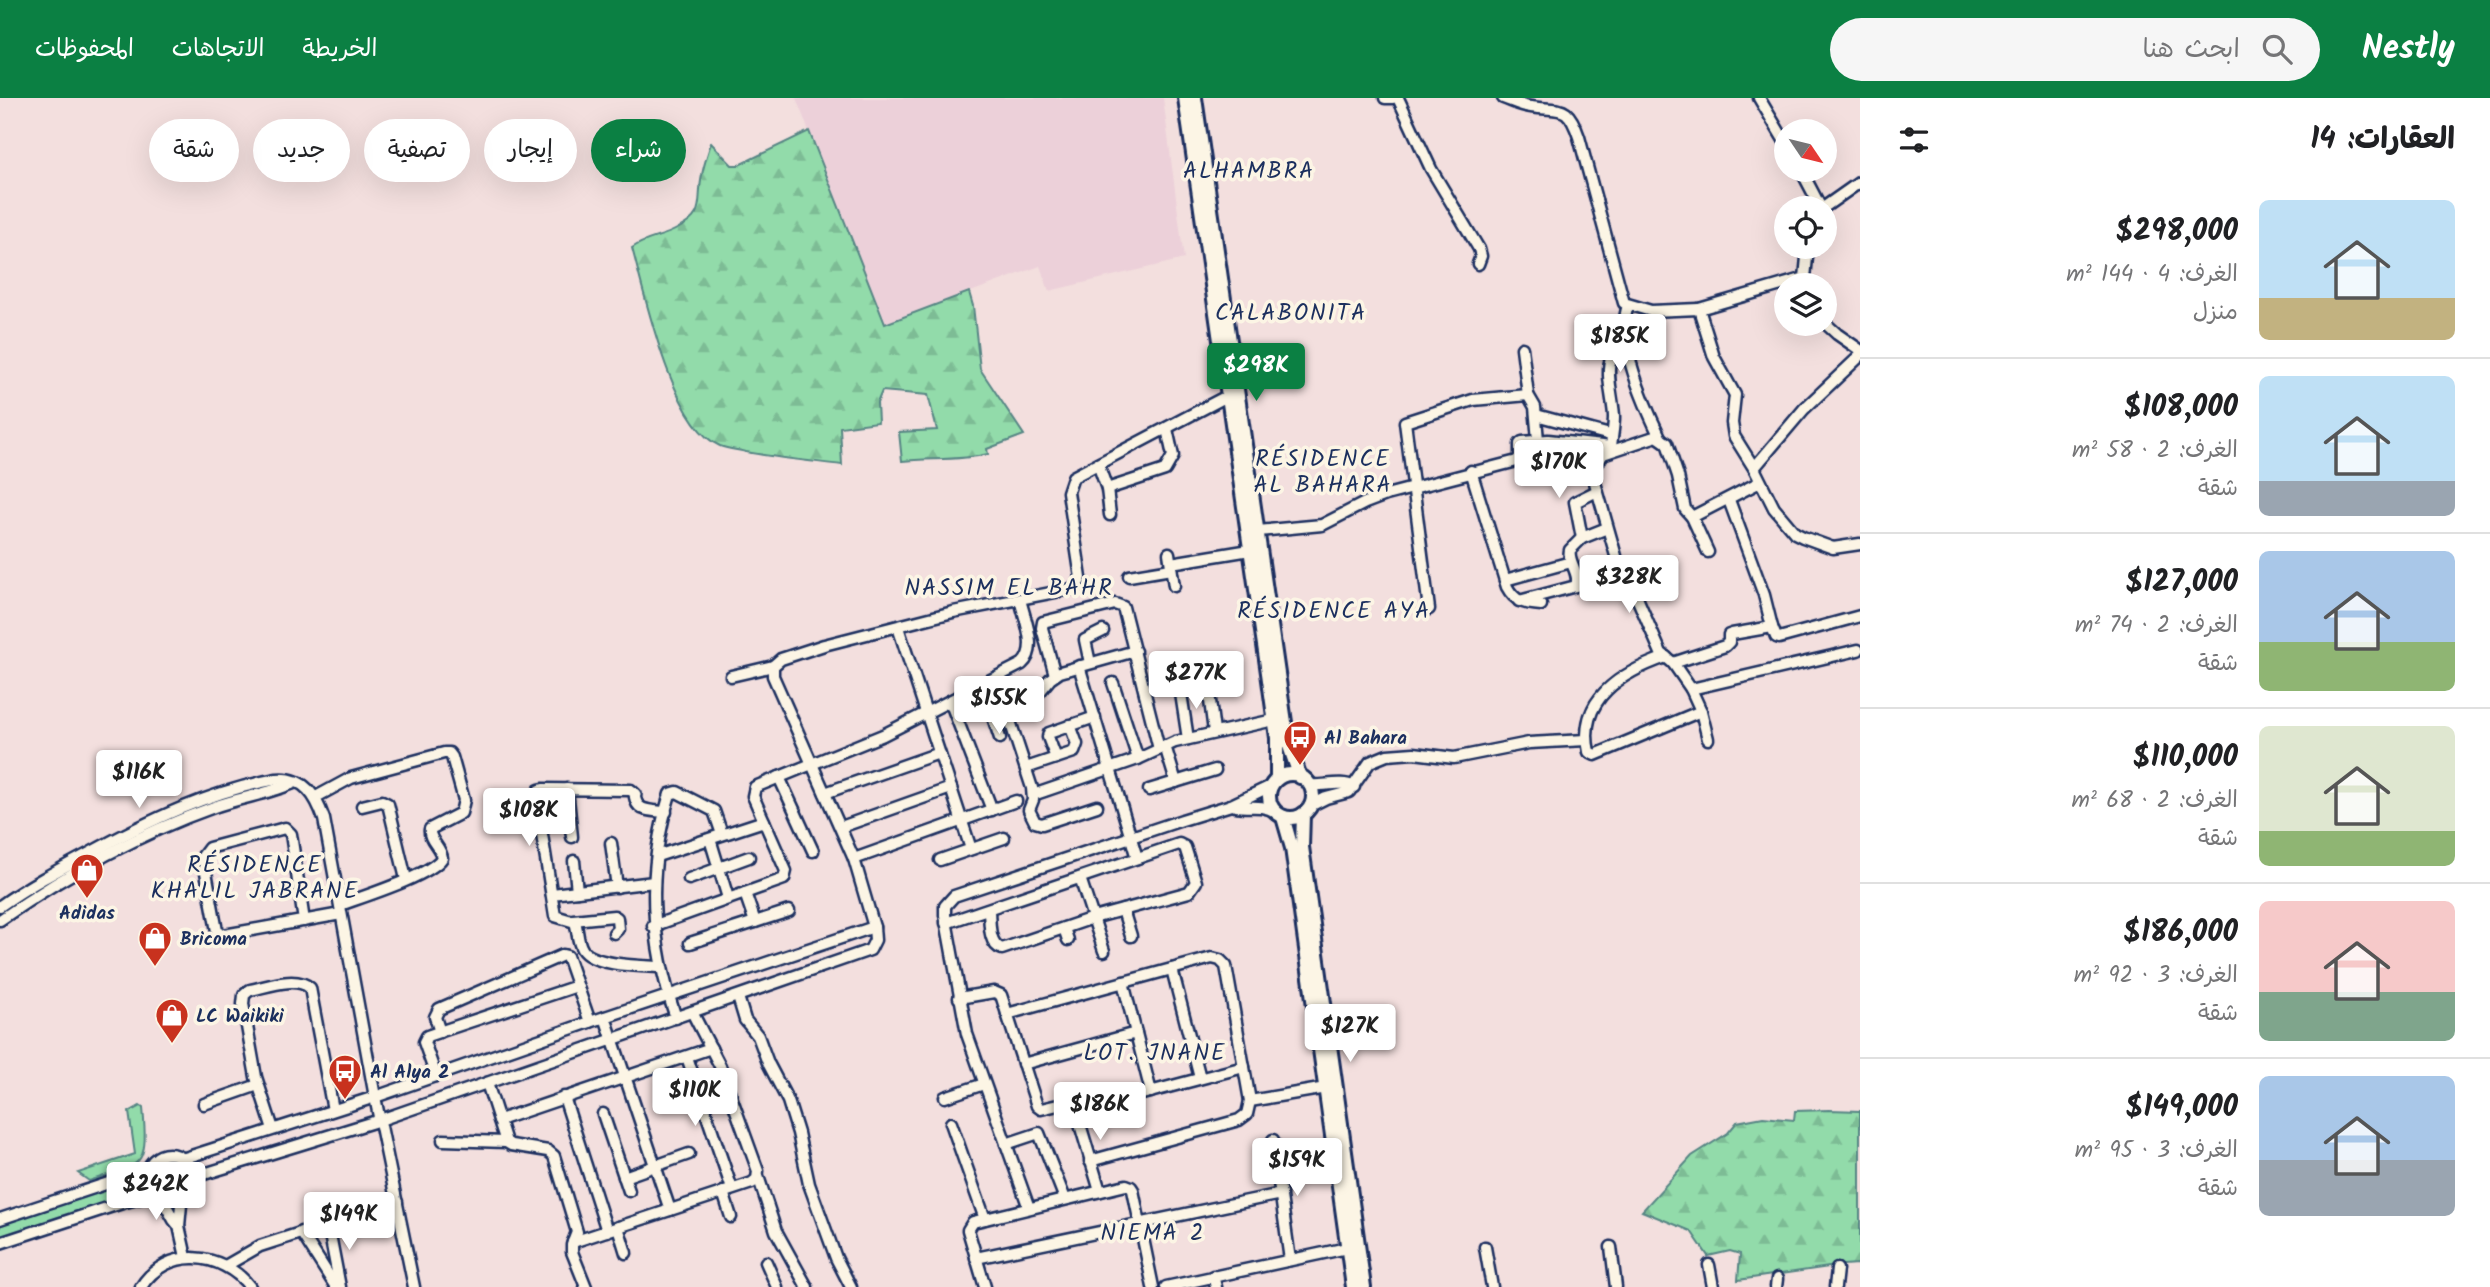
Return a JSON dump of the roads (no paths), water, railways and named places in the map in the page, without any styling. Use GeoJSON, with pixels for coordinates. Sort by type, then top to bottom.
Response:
{"type":"FeatureCollection","features":[{"type":"Feature","properties":{"kind":"main road"},"geometry":{"type":"LineString","coordinates":[[1185,98],[1278,752],[1269,800],[1279,814],[1292,848],[1353,1287]]}},
{"type":"Feature","properties":{"kind":"main road"},"geometry":{"type":"LineString","coordinates":[[1195,98],[1288,743],[1312,795],[1301,828],[1304,859],[1364,1287]]}},
{"type":"Feature","properties":{"kind":"main road"},"geometry":{"type":"LineString","coordinates":[[1274,783],[1291,775],[1305,781]]}},
{"type":"Feature","properties":{"kind":"main road"},"geometry":{"type":"LineString","coordinates":[[1279,814],[1295,817],[1306,810]]}},
{"type":"Feature","properties":{"kind":"street"},"geometry":{"type":"LineString","coordinates":[[1385,98],[1396,98],[1431,169],[1479,249],[1478,264]]}},
{"type":"Feature","properties":{"kind":"street"},"geometry":{"type":"LineString","coordinates":[[1503,98],[1527,107],[1552,107],[1561,110],[1572,120],[1579,137],[1623,302],[1628,306],[1651,311],[1699,309],[1774,290]]}},
{"type":"Feature","properties":{"kind":"street"},"geometry":{"type":"LineString","coordinates":[[1759,98],[1774,123]]}},
{"type":"Feature","properties":{"kind":"street"},"geometry":{"type":"LineString","coordinates":[[1837,198],[1860,182]]}},
{"type":"Feature","properties":{"kind":"street"},"geometry":{"type":"LineString","coordinates":[[1628,306],[1625,314],[1627,350],[1642,397],[1660,437],[1667,443],[1685,509],[1692,517],[1708,552]]}},
{"type":"Feature","properties":{"kind":"street"},"geometry":{"type":"LineString","coordinates":[[1699,309],[1714,357],[1735,395],[1732,423],[1734,436],[1774,508],[1795,533],[1833,548],[1860,544]]}},
{"type":"Feature","properties":{"kind":"street"},"geometry":{"type":"LineString","coordinates":[[1837,334],[1860,351]]}},
{"type":"Feature","properties":{"kind":"street"},"geometry":{"type":"LineString","coordinates":[[1522,348],[1528,395],[1536,415],[1538,440]]}},
{"type":"Feature","properties":{"kind":"street"},"geometry":{"type":"LineString","coordinates":[[1611,449],[1614,417],[1610,394],[1611,361],[1615,354],[1627,350]]}},
{"type":"Feature","properties":{"kind":"street"},"geometry":{"type":"LineString","coordinates":[[1754,468],[1804,409],[1860,356]]}},
{"type":"Feature","properties":{"kind":"street"},"geometry":{"type":"LineString","coordinates":[[1429,610],[1404,427],[1406,421],[1436,414],[1474,400],[1528,395]]}},
{"type":"Feature","properties":{"kind":"street"},"geometry":{"type":"LineString","coordinates":[[731,676],[773,666],[781,659],[953,612],[1073,589],[1080,583],[1081,578],[1068,488],[1073,477],[1228,396]]}},
{"type":"Feature","properties":{"kind":"street"},"geometry":{"type":"LineString","coordinates":[[1536,415],[1611,435]]}},
{"type":"Feature","properties":{"kind":"street"},"geometry":{"type":"LineString","coordinates":[[1107,489],[1163,472],[1168,468],[1173,452],[1167,429]]}},
{"type":"Feature","properties":{"kind":"street"},"geometry":{"type":"LineString","coordinates":[[1616,556],[1592,472],[1603,454],[1611,449],[1660,437]]}},
{"type":"Feature","properties":{"kind":"street"},"geometry":{"type":"LineString","coordinates":[[1258,531],[1322,525],[1365,503],[1413,487],[1517,461],[1521,456],[1521,442],[1538,440],[1611,449]]}},
{"type":"Feature","properties":{"kind":"street"},"geometry":{"type":"LineString","coordinates":[[1098,464],[1107,489],[1110,515]]}},
{"type":"Feature","properties":{"kind":"street"},"geometry":{"type":"LineString","coordinates":[[1471,471],[1510,592],[1519,601],[1541,606]]}},
{"type":"Feature","properties":{"kind":"street"},"geometry":{"type":"LineString","coordinates":[[1692,517],[1760,482]]}},
{"type":"Feature","properties":{"kind":"street"},"geometry":{"type":"LineString","coordinates":[[1582,538],[1575,502],[1597,491]]}},
{"type":"Feature","properties":{"kind":"street"},"geometry":{"type":"LineString","coordinates":[[1729,500],[1764,595],[1776,637],[1860,616]]}},
{"type":"Feature","properties":{"kind":"street"},"geometry":{"type":"LineString","coordinates":[[1519,601],[1576,586],[1578,579],[1569,551],[1582,538],[1607,528]]}},
{"type":"Feature","properties":{"kind":"street"},"geometry":{"type":"LineString","coordinates":[[1129,576],[1170,562],[1250,550]]}},
{"type":"Feature","properties":{"kind":"street"},"geometry":{"type":"LineString","coordinates":[[1170,562],[1174,586]]}},
{"type":"Feature","properties":{"kind":"street"},"geometry":{"type":"LineString","coordinates":[[1505,580],[1571,562]]}},
{"type":"Feature","properties":{"kind":"street"},"geometry":{"type":"LineString","coordinates":[[1636,569],[1638,600],[1661,653],[1691,689],[1701,711],[1708,739]]}},
{"type":"Feature","properties":{"kind":"street"},"geometry":{"type":"LineString","coordinates":[[653,926],[782,880],[786,876],[753,796],[753,789],[757,785],[883,735],[1022,664],[1031,650],[1020,599]]}},
{"type":"Feature","properties":{"kind":"street"},"geometry":{"type":"LineString","coordinates":[[1055,675],[1042,628],[1043,622],[1115,604],[1121,605],[1125,609],[1162,748],[1175,782]]}},
{"type":"Feature","properties":{"kind":"street"},"geometry":{"type":"LineString","coordinates":[[898,627],[971,849]]}},
{"type":"Feature","properties":{"kind":"street"},"geometry":{"type":"LineString","coordinates":[[1701,711],[1595,755],[1589,752],[1587,740],[1590,718],[1604,691],[1629,673],[1725,646],[1729,642],[1728,635],[1772,627]]}},
{"type":"Feature","properties":{"kind":"street"},"geometry":{"type":"LineString","coordinates":[[1103,631],[1085,640],[1085,664],[1094,717],[1137,858]]}},
{"type":"Feature","properties":{"kind":"street"},"geometry":{"type":"LineString","coordinates":[[1691,689],[1858,650]]}},
{"type":"Feature","properties":{"kind":"street"},"geometry":{"type":"LineString","coordinates":[[1097,806],[1040,824],[1035,822],[1029,810],[1033,795],[1011,724],[1012,717],[1016,711],[1033,700],[1055,675],[1135,651]]}},
{"type":"Feature","properties":{"kind":"street"},"geometry":{"type":"LineString","coordinates":[[191,1178],[380,1120],[867,952],[874,944],[874,927],[854,859],[773,676],[773,666]]}},
{"type":"Feature","properties":{"kind":"street"},"geometry":{"type":"LineString","coordinates":[[1113,683],[1138,759]]}},
{"type":"Feature","properties":{"kind":"street"},"geometry":{"type":"LineString","coordinates":[[982,685],[1000,738]]}},
{"type":"Feature","properties":{"kind":"street"},"geometry":{"type":"LineString","coordinates":[[1208,685],[1214,732]]}},
{"type":"Feature","properties":{"kind":"street"},"geometry":{"type":"LineString","coordinates":[[1180,687],[1188,739]]}},
{"type":"Feature","properties":{"kind":"street"},"geometry":{"type":"LineString","coordinates":[[950,701],[992,810]]}},
{"type":"Feature","properties":{"kind":"street"},"geometry":{"type":"LineString","coordinates":[[1056,758],[1048,735],[1052,731],[1094,717]]}},
{"type":"Feature","properties":{"kind":"street"},"geometry":{"type":"LineString","coordinates":[[1033,795],[1188,739],[1274,720]]}},
{"type":"Feature","properties":{"kind":"street"},"geometry":{"type":"LineString","coordinates":[[1026,768],[1076,750],[1077,744],[1070,725]]}},
{"type":"Feature","properties":{"kind":"street"},"geometry":{"type":"LineString","coordinates":[[1306,810],[1326,798],[1349,792],[1370,762],[1396,753],[1447,758],[1529,743],[1587,740]]}},
{"type":"Feature","properties":{"kind":"street"},"geometry":{"type":"LineString","coordinates":[[304,920],[290,834],[285,828],[209,848],[203,856],[217,931],[225,935],[304,920],[340,910],[426,871],[440,862],[441,853],[429,835],[430,829],[461,813],[464,807],[449,753],[351,778],[316,797]]}},
{"type":"Feature","properties":{"kind":"street"},"geometry":{"type":"LineString","coordinates":[[825,793],[939,753]]}},
{"type":"Feature","properties":{"kind":"street"},"geometry":{"type":"LineString","coordinates":[[1149,790],[1215,770]]}},
{"type":"Feature","properties":{"kind":"street"},"geometry":{"type":"LineString","coordinates":[[779,776],[813,851]]}},
{"type":"Feature","properties":{"kind":"street"},"geometry":{"type":"LineString","coordinates":[[0,906],[46,876],[166,814],[205,798],[277,779],[296,782],[310,789],[324,819],[375,1097],[414,1287]]}},
{"type":"Feature","properties":{"kind":"street"},"geometry":{"type":"LineString","coordinates":[[1305,781],[1324,786],[1348,784],[1354,787]]}},
{"type":"Feature","properties":{"kind":"street"},"geometry":{"type":"LineString","coordinates":[[0,920],[93,862],[167,825],[216,806],[296,782]]}},
{"type":"Feature","properties":{"kind":"street"},"geometry":{"type":"LineString","coordinates":[[1029,1208],[967,1034],[945,906],[954,897],[1231,805],[1274,783]]}},
{"type":"Feature","properties":{"kind":"street"},"geometry":{"type":"LineString","coordinates":[[841,827],[951,788]]}},
{"type":"Feature","properties":{"kind":"street"},"geometry":{"type":"LineString","coordinates":[[614,933],[618,929],[617,918],[614,916],[573,920],[555,916],[536,797],[538,792],[543,789],[631,790],[640,807],[666,812]]}},
{"type":"Feature","properties":{"kind":"street"},"geometry":{"type":"LineString","coordinates":[[567,789],[572,837]]}},
{"type":"Feature","properties":{"kind":"street"},"geometry":{"type":"LineString","coordinates":[[676,1018],[668,996],[653,926],[657,856],[670,794],[677,792],[714,811],[722,834]]}},
{"type":"Feature","properties":{"kind":"street"},"geometry":{"type":"LineString","coordinates":[[362,806],[379,801],[388,804],[406,880]]}},
{"type":"Feature","properties":{"kind":"street"},"geometry":{"type":"LineString","coordinates":[[854,859],[1016,801]]}},
{"type":"Feature","properties":{"kind":"street"},"geometry":{"type":"LineString","coordinates":[[1231,805],[1258,806],[1279,814]]}},
{"type":"Feature","properties":{"kind":"street"},"geometry":{"type":"LineString","coordinates":[[657,856],[764,821]]}},
{"type":"Feature","properties":{"kind":"street"},"geometry":{"type":"LineString","coordinates":[[940,860],[1004,838]]}},
{"type":"Feature","properties":{"kind":"street"},"geometry":{"type":"LineString","coordinates":[[710,839],[728,898]]}},
{"type":"Feature","properties":{"kind":"street"},"geometry":{"type":"LineString","coordinates":[[611,843],[617,887]]}},
{"type":"Feature","properties":{"kind":"street"},"geometry":{"type":"LineString","coordinates":[[946,923],[1183,845],[1196,882],[1189,892],[1093,918],[999,949],[993,943],[989,910]]}},
{"type":"Feature","properties":{"kind":"street"},"geometry":{"type":"LineString","coordinates":[[689,879],[749,857]]}},
{"type":"Feature","properties":{"kind":"street"},"geometry":{"type":"LineString","coordinates":[[574,861],[577,891]]}},
{"type":"Feature","properties":{"kind":"street"},"geometry":{"type":"LineString","coordinates":[[1080,878],[1104,951]]}},
{"type":"Feature","properties":{"kind":"street"},"geometry":{"type":"LineString","coordinates":[[552,894],[654,882]]}},
{"type":"Feature","properties":{"kind":"street"},"geometry":{"type":"LineString","coordinates":[[745,893],[755,922]]}},
{"type":"Feature","properties":{"kind":"street"},"geometry":{"type":"LineString","coordinates":[[1123,910],[1131,936]]}},
{"type":"Feature","properties":{"kind":"street"},"geometry":{"type":"LineString","coordinates":[[690,943],[789,911]]}},
{"type":"Feature","properties":{"kind":"street"},"geometry":{"type":"LineString","coordinates":[[573,920],[576,923],[580,946],[589,956],[610,962],[661,967]]}},
{"type":"Feature","properties":{"kind":"street"},"geometry":{"type":"LineString","coordinates":[[182,1159],[375,1097],[874,927]]}},
{"type":"Feature","properties":{"kind":"street"},"geometry":{"type":"LineString","coordinates":[[1064,928],[1068,940]]}},
{"type":"Feature","properties":{"kind":"street"},"geometry":{"type":"LineString","coordinates":[[440,1032],[435,1017],[439,1009],[563,955],[567,956],[590,1022]]}},
{"type":"Feature","properties":{"kind":"street"},"geometry":{"type":"LineString","coordinates":[[1007,1014],[1212,958],[1220,960],[1226,966],[1250,1101],[1247,1114],[1239,1121],[1090,1161]]}},
{"type":"Feature","properties":{"kind":"street"},"geometry":{"type":"LineString","coordinates":[[1172,969],[1200,1079]]}},
{"type":"Feature","properties":{"kind":"street"},"geometry":{"type":"LineString","coordinates":[[273,1129],[258,1085],[243,998],[250,990],[302,982],[311,991],[333,1110]]}},
{"type":"Feature","properties":{"kind":"street"},"geometry":{"type":"LineString","coordinates":[[1123,982],[1151,1092]]}},
{"type":"Feature","properties":{"kind":"street"},"geometry":{"type":"LineString","coordinates":[[436,1076],[424,1040],[427,1036],[577,986]]}},
{"type":"Feature","properties":{"kind":"street"},"geometry":{"type":"LineString","coordinates":[[959,998],[996,992],[1003,997],[1023,1064],[1040,1108],[1100,1095],[1126,1098],[1244,1067]]}},
{"type":"Feature","properties":{"kind":"street"},"geometry":{"type":"LineString","coordinates":[[738,997],[746,1020],[758,1036],[768,1063],[788,1101],[799,1133],[809,1184],[836,1258],[851,1287]]}},
{"type":"Feature","properties":{"kind":"street"},"geometry":{"type":"LineString","coordinates":[[692,1012],[720,1066],[776,1231],[807,1287]]}},
{"type":"Feature","properties":{"kind":"street"},"geometry":{"type":"LineString","coordinates":[[605,1017],[670,1210]]}},
{"type":"Feature","properties":{"kind":"street"},"geometry":{"type":"LineString","coordinates":[[1023,1064],[1136,1033]]}},
{"type":"Feature","properties":{"kind":"street"},"geometry":{"type":"LineString","coordinates":[[499,1120],[711,1048]]}},
{"type":"Feature","properties":{"kind":"street"},"geometry":{"type":"LineString","coordinates":[[687,1057],[727,1191],[731,1217]]}},
{"type":"Feature","properties":{"kind":"street"},"geometry":{"type":"LineString","coordinates":[[487,1083],[506,1142]]}},
{"type":"Feature","properties":{"kind":"street"},"geometry":{"type":"LineString","coordinates":[[945,1097],[984,1084]]}},
{"type":"Feature","properties":{"kind":"street"},"geometry":{"type":"LineString","coordinates":[[204,1104],[258,1085]]}},
{"type":"Feature","properties":{"kind":"street"},"geometry":{"type":"LineString","coordinates":[[1250,1101],[1326,1088]]}},
{"type":"Feature","properties":{"kind":"street"},"geometry":{"type":"LineString","coordinates":[[564,1097],[613,1229],[626,1254]]}},
{"type":"Feature","properties":{"kind":"street"},"geometry":{"type":"LineString","coordinates":[[1073,1101],[1100,1191]]}},
{"type":"Feature","properties":{"kind":"street"},"geometry":{"type":"LineString","coordinates":[[603,1114],[629,1191]]}},
{"type":"Feature","properties":{"kind":"street"},"geometry":{"type":"LineString","coordinates":[[951,1123],[985,1219]]}},
{"type":"Feature","properties":{"kind":"street"},"geometry":{"type":"LineString","coordinates":[[1006,1144],[1039,1133],[1065,1199]]}},
{"type":"Feature","properties":{"kind":"street"},"geometry":{"type":"LineString","coordinates":[[443,1140],[506,1142],[513,1146],[548,1151],[554,1156],[578,1232],[572,1252],[586,1287]]}},
{"type":"Feature","properties":{"kind":"street"},"geometry":{"type":"LineString","coordinates":[[1273,1140],[1290,1260]]}},
{"type":"Feature","properties":{"kind":"street"},"geometry":{"type":"LineString","coordinates":[[624,1177],[689,1154]]}},
{"type":"Feature","properties":{"kind":"street"},"geometry":{"type":"LineString","coordinates":[[0,1243],[122,1203],[158,1196],[176,1197],[182,1194],[191,1178],[187,1164],[172,1155],[164,1155],[156,1158],[148,1170],[147,1179],[149,1187],[158,1196],[179,1226]]}},
{"type":"Feature","properties":{"kind":"street"},"geometry":{"type":"LineString","coordinates":[[0,1219],[148,1170]]}},
{"type":"Feature","properties":{"kind":"street"},"geometry":{"type":"LineString","coordinates":[[573,1242],[755,1182],[758,1176]]}},
{"type":"Feature","properties":{"kind":"street"},"geometry":{"type":"LineString","coordinates":[[985,1287],[968,1230],[973,1222],[1126,1185],[1131,1186],[1153,1287]]}},
{"type":"Feature","properties":{"kind":"street"},"geometry":{"type":"LineString","coordinates":[[182,1194],[179,1226],[186,1257]]}},
{"type":"Feature","properties":{"kind":"street"},"geometry":{"type":"LineString","coordinates":[[976,1258],[1280,1194]]}},
{"type":"Feature","properties":{"kind":"street"},"geometry":{"type":"LineString","coordinates":[[227,1265],[260,1246],[397,1202]]}},
{"type":"Feature","properties":{"kind":"street"},"geometry":{"type":"LineString","coordinates":[[328,1224],[338,1287]]}},
{"type":"Feature","properties":{"kind":"street"},"geometry":{"type":"LineString","coordinates":[[301,1232],[338,1287]]}},
{"type":"Feature","properties":{"kind":"street"},"geometry":{"type":"LineString","coordinates":[[1485,1247],[1492,1287]]}},
{"type":"Feature","properties":{"kind":"street"},"geometry":{"type":"LineString","coordinates":[[1611,1247],[1616,1287]]}},
{"type":"Feature","properties":{"kind":"street"},"geometry":{"type":"LineString","coordinates":[[1166,1287],[1214,1282],[1290,1260],[1347,1248]]}},
{"type":"Feature","properties":{"kind":"street"},"geometry":{"type":"LineString","coordinates":[[141,1287],[163,1265],[186,1257],[227,1265],[250,1287]]}},
{"type":"Feature","properties":{"kind":"street"},"geometry":{"type":"LineString","coordinates":[[766,1262],[777,1287]]}},
{"type":"Feature","properties":{"kind":"street"},"geometry":{"type":"LineString","coordinates":[[1709,1265],[1713,1287]]}},
{"type":"Feature","properties":{"kind":"street"},"geometry":{"type":"LineString","coordinates":[[1835,1287],[1837,1269]]}},
{"type":"Feature","properties":{"kind":"place","name":"Al Bahara"},"geometry":{"type":"Point","coordinates":[1300,767]}},
{"type":"Feature","properties":{"kind":"place","name":"Adidas"},"geometry":{"type":"Point","coordinates":[87,900]}},
{"type":"Feature","properties":{"kind":"place","name":"Bricoma"},"geometry":{"type":"Point","coordinates":[155,968]}},
{"type":"Feature","properties":{"kind":"place","name":"LC Waikiki"},"geometry":{"type":"Point","coordinates":[172,1045]}},
{"type":"Feature","properties":{"kind":"place","name":"Al Alya 2"},"geometry":{"type":"Point","coordinates":[345,1101]}},
{"type":"Feature","properties":{"kind":"district","name":"ALHAMBRA"},"geometry":{"type":"Point","coordinates":[1249,170]}},
{"type":"Feature","properties":{"kind":"district","name":"CALABONITA"},"geometry":{"type":"Point","coordinates":[1291,312]}},
{"type":"Feature","properties":{"kind":"district","name":"RÉSIDENCE AL BAHARA"},"geometry":{"type":"Point","coordinates":[1323,471]}},
{"type":"Feature","properties":{"kind":"district","name":"NASSIM EL BAHR"},"geometry":{"type":"Point","coordinates":[1009,587]}},
{"type":"Feature","properties":{"kind":"district","name":"RÉSIDENCE AYA"},"geometry":{"type":"Point","coordinates":[1334,610]}},
{"type":"Feature","properties":{"kind":"district","name":"RÉSIDENCE KHALIL JABRANE"},"geometry":{"type":"Point","coordinates":[255,877]}},
{"type":"Feature","properties":{"kind":"district","name":"LOT. JNANE"},"geometry":{"type":"Point","coordinates":[1155,1052]}},
{"type":"Feature","properties":{"kind":"district","name":"NIEMA 2"},"geometry":{"type":"Point","coordinates":[1153,1232]}}]}
